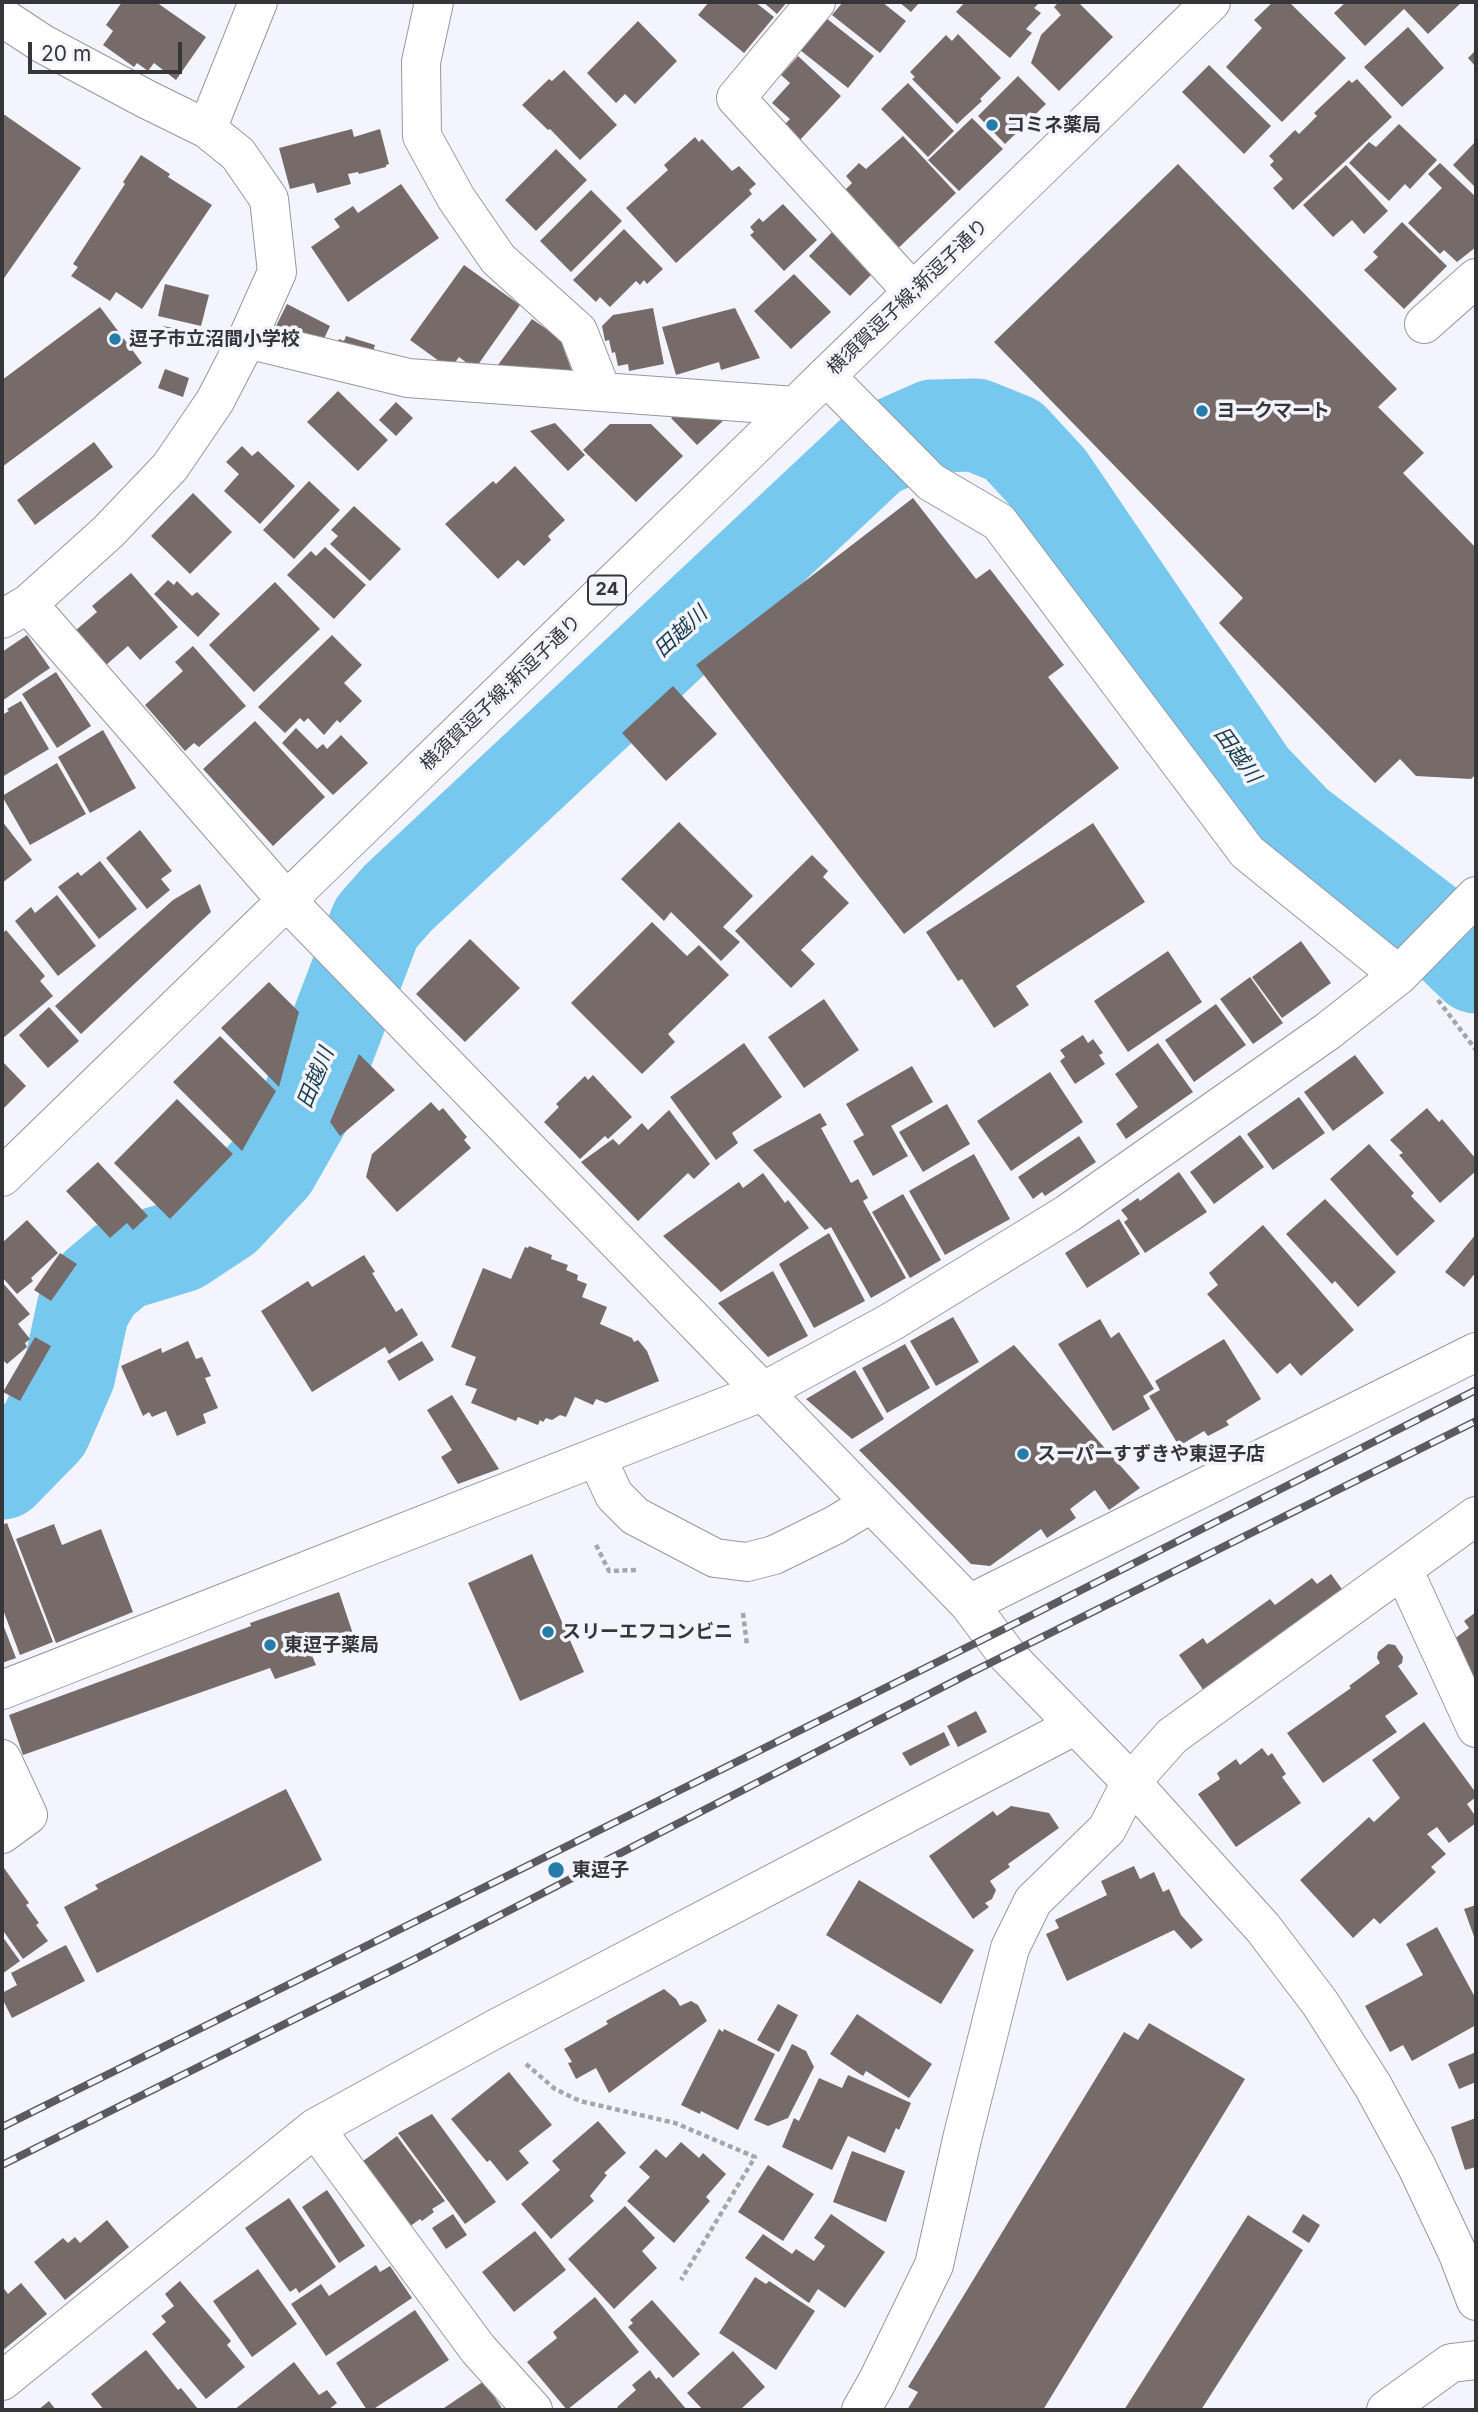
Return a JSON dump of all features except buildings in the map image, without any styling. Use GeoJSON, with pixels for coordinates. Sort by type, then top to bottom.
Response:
{"type":"FeatureCollection","features":[{"type":"Feature","properties":{"kind":"street"},"geometry":{"type":"LineString","coordinates":[[207,129],[258,2]]}},
{"type":"Feature","properties":{"kind":"street"},"geometry":{"type":"LineString","coordinates":[[434,2],[421,62],[422,136],[456,198],[498,259],[578,331],[603,391]]}},
{"type":"Feature","properties":{"kind":"street"},"geometry":{"type":"LineString","coordinates":[[816,2],[736,98],[912,291]]}},
{"type":"Feature","properties":{"kind":"street","name":"横須賀逗子線;新逗子通り"},"geometry":{"type":"LineString","coordinates":[[2,1177],[1211,2]]}},
{"type":"Feature","properties":{"kind":"street"},"geometry":{"type":"LineString","coordinates":[[4,12],[43,44],[207,129],[238,154],[269,199],[277,272],[215,401],[170,467],[107,532],[15,612],[287,901],[969,1604],[1008,1656],[1131,1782],[1263,1928],[1320,2003],[1373,2086],[1417,2167],[1476,2301]]}},
{"type":"Feature","properties":{"kind":"street"},"geometry":{"type":"LineString","coordinates":[[1424,324],[1476,278]]}},
{"type":"Feature","properties":{"kind":"street"},"geometry":{"type":"LineString","coordinates":[[247,339],[408,378],[795,406]]}},
{"type":"Feature","properties":{"kind":"street"},"geometry":{"type":"LineString","coordinates":[[826,376],[931,482],[999,522],[1247,852],[1406,968]]}},
{"type":"Feature","properties":{"kind":"street"},"geometry":{"type":"LineString","coordinates":[[2,1689],[762,1392],[891,1322],[1067,1214],[1328,1031],[1406,968],[1468,904]]}},
{"type":"Feature","properties":{"kind":"street"},"geometry":{"type":"LineString","coordinates":[[969,1604],[1476,1352]]}},
{"type":"Feature","properties":{"kind":"street"},"geometry":{"type":"LineString","coordinates":[[597,1458],[614,1495],[635,1516],[715,1559],[747,1562],[774,1555],[835,1525],[870,1504]]}},
{"type":"Feature","properties":{"kind":"street"},"geometry":{"type":"LineString","coordinates":[[861,2410],[934,2265],[962,2139],[1010,1948],[1033,1901],[1107,1829],[1131,1782],[1172,1736],[1476,1516]]}},
{"type":"Feature","properties":{"kind":"street"},"geometry":{"type":"LineString","coordinates":[[1403,1569],[1476,1728]]}},
{"type":"Feature","properties":{"kind":"street"},"geometry":{"type":"LineString","coordinates":[[2,2381],[315,2128],[496,2028],[1074,1726]]}},
{"type":"Feature","properties":{"kind":"street"},"geometry":{"type":"LineString","coordinates":[[2,1759],[28,1815],[2,1834]]}},
{"type":"Feature","properties":{"kind":"street"},"geometry":{"type":"LineString","coordinates":[[315,2128],[478,2349],[533,2410]]}},
{"type":"Feature","properties":{"kind":"street"},"geometry":{"type":"LineString","coordinates":[[1385,2410],[1451,2363],[1476,2360]]}},
{"type":"Feature","properties":{"kind":"path"},"geometry":{"type":"LineString","coordinates":[[1406,968],[1434,995],[1476,1050]]}},
{"type":"Feature","properties":{"kind":"path"},"geometry":{"type":"LineString","coordinates":[[743,1612],[747,1645]]}},
{"type":"Feature","properties":{"kind":"path"},"geometry":{"type":"LineString","coordinates":[[496,2028],[531,2071],[555,2089],[580,2101],[675,2123],[755,2157],[681,2280]]}},
{"type":"Feature","properties":{"kind":"waterway","name":"田越川"},"geometry":{"type":"LineString","coordinates":[[2,1473],[45,1429],[69,1374],[83,1309],[97,1285],[122,1264],[181,1246],[225,1217],[272,1167],[305,1109],[376,923],[398,898],[874,452],[933,426],[976,425],[1013,440],[1049,479],[1252,778],[1296,824],[1448,940],[1476,967]]}},
{"type":"Feature","properties":{"kind":"railway"},"geometry":{"type":"LineString","coordinates":[[2,2127],[1028,1617],[1476,1390]]}},
{"type":"Feature","properties":{"kind":"railway"},"geometry":{"type":"LineString","coordinates":[[2,2165],[413,1960],[970,1673],[1476,1421]]}},
{"type":"Feature","properties":{"kind":"place","name":"コミネ薬局"},"geometry":{"type":"Point","coordinates":[992,125]}},
{"type":"Feature","properties":{"kind":"place","name":"逗子市立沼間小学校"},"geometry":{"type":"Point","coordinates":[115,339]}},
{"type":"Feature","properties":{"kind":"place","name":"ヨークマート"},"geometry":{"type":"Point","coordinates":[1202,411]}},
{"type":"Feature","properties":{"kind":"place","name":"スーパーすずきや東逗子店"},"geometry":{"type":"Point","coordinates":[1023,1454]}},
{"type":"Feature","properties":{"kind":"place","name":"スリーエフコンビニ"},"geometry":{"type":"Point","coordinates":[548,1632]}},
{"type":"Feature","properties":{"kind":"place","name":"東逗子薬局"},"geometry":{"type":"Point","coordinates":[270,1645]}},
{"type":"Feature","properties":{"kind":"place","name":"東逗子"},"geometry":{"type":"Point","coordinates":[556,1870]}}]}
